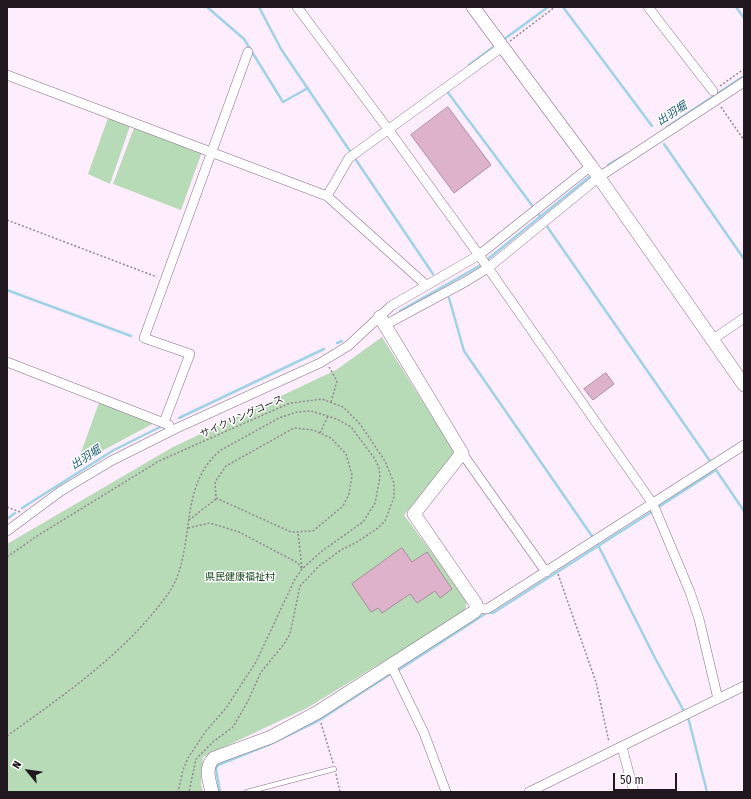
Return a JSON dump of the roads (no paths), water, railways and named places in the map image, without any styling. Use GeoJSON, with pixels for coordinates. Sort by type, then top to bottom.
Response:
{"type":"FeatureCollection","features":[{"type":"Feature","properties":{"kind":"street"},"geometry":{"type":"LineString","coordinates":[[297,7],[479,255],[652,504],[690,592],[699,619],[718,699]]}},
{"type":"Feature","properties":{"kind":"street"},"geometry":{"type":"LineString","coordinates":[[473,7],[599,177],[744,385]]}},
{"type":"Feature","properties":{"kind":"street"},"geometry":{"type":"LineString","coordinates":[[648,7],[713,91]]}},
{"type":"Feature","properties":{"kind":"street"},"geometry":{"type":"LineString","coordinates":[[327,196],[350,158],[502,47]]}},
{"type":"Feature","properties":{"kind":"street"},"geometry":{"type":"LineString","coordinates":[[164,422],[190,354],[144,338],[248,52]]}},
{"type":"Feature","properties":{"kind":"street"},"geometry":{"type":"LineString","coordinates":[[7,75],[327,196],[426,285]]}},
{"type":"Feature","properties":{"kind":"street"},"geometry":{"type":"LineString","coordinates":[[7,531],[61,491],[111,461],[175,429],[326,359],[348,346],[383,321],[465,282],[488,268],[599,177],[744,82]]}},
{"type":"Feature","properties":{"kind":"street"},"geometry":{"type":"LineString","coordinates":[[383,321],[400,300],[479,255],[591,166]]}},
{"type":"Feature","properties":{"kind":"street"},"geometry":{"type":"LineString","coordinates":[[712,340],[744,318]]}},
{"type":"Feature","properties":{"kind":"street"},"geometry":{"type":"LineString","coordinates":[[383,321],[462,453],[546,572]]}},
{"type":"Feature","properties":{"kind":"street"},"geometry":{"type":"LineString","coordinates":[[7,362],[164,422],[175,429]]}},
{"type":"Feature","properties":{"kind":"street"},"geometry":{"type":"LineString","coordinates":[[476,608],[487,609],[744,445]]}},
{"type":"Feature","properties":{"kind":"street"},"geometry":{"type":"LineString","coordinates":[[212,792],[208,769],[210,762],[214,758],[271,737],[318,712],[474,612],[476,604],[414,514],[462,453]]}},
{"type":"Feature","properties":{"kind":"street"},"geometry":{"type":"LineString","coordinates":[[391,665],[424,732],[446,792]]}},
{"type":"Feature","properties":{"kind":"street"},"geometry":{"type":"LineString","coordinates":[[529,792],[744,686]]}},
{"type":"Feature","properties":{"kind":"street"},"geometry":{"type":"LineString","coordinates":[[622,747],[634,792]]}},
{"type":"Feature","properties":{"kind":"lane"},"geometry":{"type":"LineString","coordinates":[[247,792],[334,769]]}},
{"type":"Feature","properties":{"kind":"waterway"},"geometry":{"type":"LineString","coordinates":[[207,7],[244,39],[283,102],[308,88]]}},
{"type":"Feature","properties":{"kind":"waterway"},"geometry":{"type":"LineString","coordinates":[[259,7],[281,49],[433,274]]}},
{"type":"Feature","properties":{"kind":"waterway"},"geometry":{"type":"LineString","coordinates":[[503,40],[548,7]]}},
{"type":"Feature","properties":{"kind":"waterway"},"geometry":{"type":"LineString","coordinates":[[563,7],[652,126]]}},
{"type":"Feature","properties":{"kind":"waterway"},"geometry":{"type":"LineString","coordinates":[[736,7],[744,18]]}},
{"type":"Feature","properties":{"kind":"waterway"},"geometry":{"type":"LineString","coordinates":[[469,65],[496,45]]}},
{"type":"Feature","properties":{"kind":"waterway","name":"出羽堀"},"geometry":{"type":"LineString","coordinates":[[667,127],[744,76]]}},
{"type":"Feature","properties":{"kind":"waterway"},"geometry":{"type":"LineString","coordinates":[[446,90],[534,208]]}},
{"type":"Feature","properties":{"kind":"waterway"},"geometry":{"type":"LineString","coordinates":[[664,144],[744,259]]}},
{"type":"Feature","properties":{"kind":"waterway","name":"出羽堀"},"geometry":{"type":"LineString","coordinates":[[608,165],[625,155]]}},
{"type":"Feature","properties":{"kind":"waterway","name":"出羽堀"},"geometry":{"type":"LineString","coordinates":[[488,259],[589,177]]}},
{"type":"Feature","properties":{"kind":"waterway"},"geometry":{"type":"LineString","coordinates":[[537,212],[712,464]]}},
{"type":"Feature","properties":{"kind":"waterway","name":"出羽堀"},"geometry":{"type":"LineString","coordinates":[[400,311],[481,265]]}},
{"type":"Feature","properties":{"kind":"waterway"},"geometry":{"type":"LineString","coordinates":[[7,290],[131,336]]}},
{"type":"Feature","properties":{"kind":"waterway"},"geometry":{"type":"LineString","coordinates":[[449,298],[464,351],[594,539]]}},
{"type":"Feature","properties":{"kind":"waterway","name":"出羽堀"},"geometry":{"type":"LineString","coordinates":[[337,343],[342,341]]}},
{"type":"Feature","properties":{"kind":"waterway","name":"出羽堀"},"geometry":{"type":"LineString","coordinates":[[179,418],[324,349]]}},
{"type":"Feature","properties":{"kind":"waterway","name":"出羽堀"},"geometry":{"type":"LineString","coordinates":[[22,508],[114,450],[162,426]]}},
{"type":"Feature","properties":{"kind":"waterway"},"geometry":{"type":"LineString","coordinates":[[716,470],[744,511]]}},
{"type":"Feature","properties":{"kind":"waterway"},"geometry":{"type":"LineString","coordinates":[[657,508],[716,470]]}},
{"type":"Feature","properties":{"kind":"waterway"},"geometry":{"type":"LineString","coordinates":[[397,671],[488,612],[493,613],[653,511]]}},
{"type":"Feature","properties":{"kind":"waterway","name":"出羽堀"},"geometry":{"type":"LineString","coordinates":[[7,519],[15,513]]}},
{"type":"Feature","properties":{"kind":"waterway"},"geometry":{"type":"LineString","coordinates":[[598,545],[655,658],[685,713]]}},
{"type":"Feature","properties":{"kind":"waterway"},"geometry":{"type":"LineString","coordinates":[[220,792],[216,769],[218,765],[273,743],[318,721],[392,673]]}},
{"type":"Feature","properties":{"kind":"waterway"},"geometry":{"type":"LineString","coordinates":[[688,717],[707,792]]}},
{"type":"Feature","properties":{"kind":"park label","name":"県民健康福祉村"},"geometry":{"type":"Point","coordinates":[240,577]}}]}
